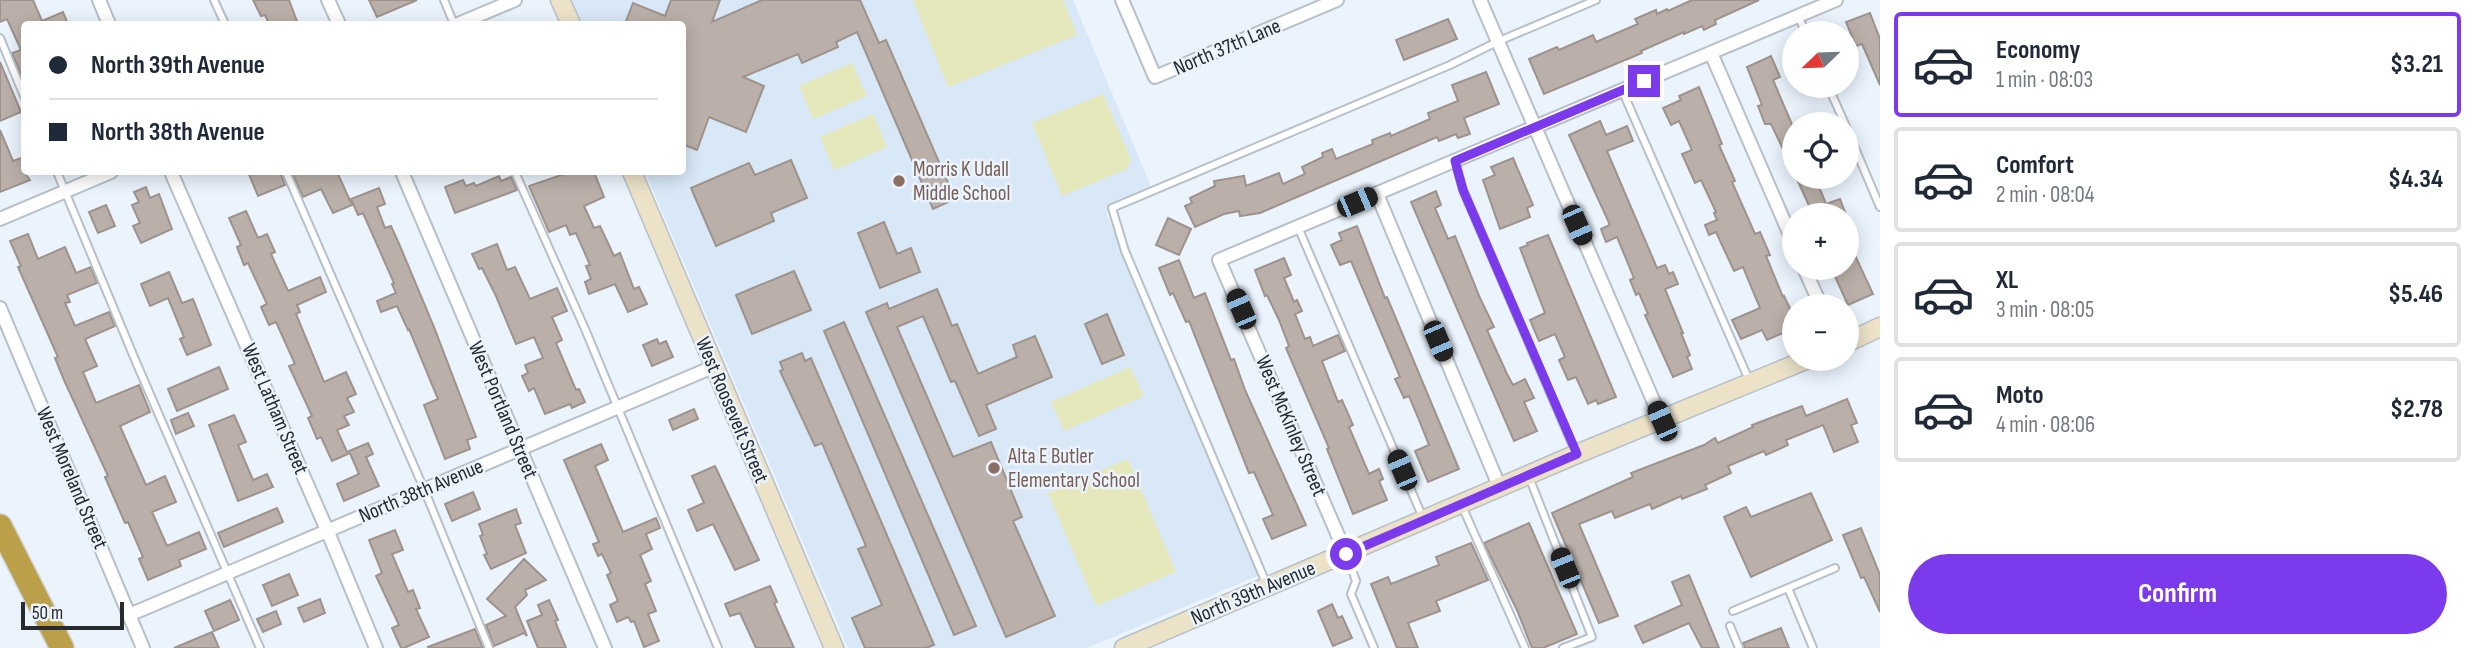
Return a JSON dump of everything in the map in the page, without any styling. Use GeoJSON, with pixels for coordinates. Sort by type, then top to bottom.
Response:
{"type":"FeatureCollection","features":[{"type":"Feature","properties":{"kind":"highway"},"geometry":{"type":"LineString","coordinates":[[0,526],[61,648]]}},
{"type":"Feature","properties":{"kind":"highway"},"geometry":{"type":"LineString","coordinates":[[0,549],[61,648]]}},
{"type":"Feature","properties":{"kind":"street"},"geometry":{"type":"LineString","coordinates":[[99,0],[108,21]]}},
{"type":"Feature","properties":{"kind":"street"},"geometry":{"type":"LineString","coordinates":[[328,0],[338,21]]}},
{"type":"Feature","properties":{"kind":"street"},"geometry":{"type":"LineString","coordinates":[[464,21],[516,0]]}},
{"type":"Feature","properties":{"kind":"street"},"geometry":{"type":"LineString","coordinates":[[561,0],[570,21]]}},
{"type":"Feature","properties":{"kind":"street","name":"North 37th Lane"},"geometry":{"type":"LineString","coordinates":[[1122,0],[1156,77],[1337,0]]}},
{"type":"Feature","properties":{"kind":"street"},"geometry":{"type":"LineString","coordinates":[[1480,0],[1662,421]]}},
{"type":"Feature","properties":{"kind":"street"},"geometry":{"type":"LineString","coordinates":[[1298,227],[1836,0]]}},
{"type":"Feature","properties":{"kind":"street"},"geometry":{"type":"LineString","coordinates":[[1711,53],[1782,216]]}},
{"type":"Feature","properties":{"kind":"street"},"geometry":{"type":"LineString","coordinates":[[0,219],[104,175]]}},
{"type":"Feature","properties":{"kind":"street","name":"West Latham Street"},"geometry":{"type":"LineString","coordinates":[[173,175],[376,648]]}},
{"type":"Feature","properties":{"kind":"street","name":"West Portland Street"},"geometry":{"type":"LineString","coordinates":[[402,175],[605,648]]}},
{"type":"Feature","properties":{"kind":"street","name":"West Roosevelt Street"},"geometry":{"type":"LineString","coordinates":[[633,175],[834,648]]}},
{"type":"Feature","properties":{"kind":"street"},"geometry":{"type":"LineString","coordinates":[[1377,194],[1500,488]]}},
{"type":"Feature","properties":{"kind":"street","name":"West McKinley Street"},"geometry":{"type":"LineString","coordinates":[[1298,227],[1219,260],[1346,554]]}},
{"type":"Feature","properties":{"kind":"street","name":"West Moreland Street"},"geometry":{"type":"LineString","coordinates":[[0,308],[143,648]]}},
{"type":"Feature","properties":{"kind":"street"},"geometry":{"type":"LineString","coordinates":[[1859,336],[1880,327]]}},
{"type":"Feature","properties":{"kind":"street","name":"North 38th Avenue"},"geometry":{"type":"LineString","coordinates":[[129,615],[713,367]]}},
{"type":"Feature","properties":{"kind":"street","name":"North 39th Avenue"},"geometry":{"type":"LineString","coordinates":[[1126,648],[1577,454],[1782,370]]}},
{"type":"Feature","properties":{"kind":"lane"},"geometry":{"type":"LineString","coordinates":[[215,0],[224,21]]}},
{"type":"Feature","properties":{"kind":"lane"},"geometry":{"type":"LineString","coordinates":[[444,0],[454,21]]}},
{"type":"Feature","properties":{"kind":"lane"},"geometry":{"type":"LineString","coordinates":[[1267,587],[1125,251],[1112,208],[1596,0]]}},
{"type":"Feature","properties":{"kind":"lane"},"geometry":{"type":"LineString","coordinates":[[1798,16],[1800,21]]}},
{"type":"Feature","properties":{"kind":"lane"},"geometry":{"type":"LineString","coordinates":[[0,38],[21,89]]}},
{"type":"Feature","properties":{"kind":"lane"},"geometry":{"type":"LineString","coordinates":[[1622,90],[1751,383]]}},
{"type":"Feature","properties":{"kind":"lane"},"geometry":{"type":"LineString","coordinates":[[1859,156],[1880,207]]}},
{"type":"Feature","properties":{"kind":"lane"},"geometry":{"type":"LineString","coordinates":[[1455,161],[1463,190],[1577,454]]}},
{"type":"Feature","properties":{"kind":"lane"},"geometry":{"type":"LineString","coordinates":[[58,175],[260,648]]}},
{"type":"Feature","properties":{"kind":"lane"},"geometry":{"type":"LineString","coordinates":[[287,175],[424,489],[489,648]]}},
{"type":"Feature","properties":{"kind":"lane"},"geometry":{"type":"LineString","coordinates":[[516,175],[585,328],[718,648]]}},
{"type":"Feature","properties":{"kind":"lane"},"geometry":{"type":"LineString","coordinates":[[1298,227],[1424,521]]}},
{"type":"Feature","properties":{"kind":"lane"},"geometry":{"type":"LineString","coordinates":[[1528,475],[1592,637],[1563,648]]}},
{"type":"Feature","properties":{"kind":"lane"},"geometry":{"type":"LineString","coordinates":[[1462,504],[1525,648]]}},
{"type":"Feature","properties":{"kind":"lane"},"geometry":{"type":"LineString","coordinates":[[1346,554],[1356,582],[1351,594],[1374,648]]}},
{"type":"Feature","properties":{"kind":"lane"},"geometry":{"type":"LineString","coordinates":[[1733,611],[1835,568]]}},
{"type":"Feature","properties":{"kind":"lane"},"geometry":{"type":"LineString","coordinates":[[1788,588],[1812,648]]}},
{"type":"Feature","properties":{"kind":"lane"},"geometry":{"type":"LineString","coordinates":[[1730,626],[1739,648]]}},
{"type":"Feature","properties":{"kind":"shaded area"},"geometry":{"type":"Polygon","coordinates":[[[571,0],[1073,0],[1153,191],[1106,212],[1262,574],[1087,648],[848,648],[646,175],[686,175],[686,21],[581,21],[571,0]]]}},
{"type":"Feature","properties":{"kind":"green space"},"geometry":{"type":"Polygon","coordinates":[[[913,0],[1063,0],[1077,35],[948,87],[913,0]]]}},
{"type":"Feature","properties":{"kind":"green space"},"geometry":{"type":"Polygon","coordinates":[[[852,63],[867,96],[813,119],[799,86],[852,63]]]}},
{"type":"Feature","properties":{"kind":"green space"},"geometry":{"type":"Polygon","coordinates":[[[1103,94],[1131,160],[1127,169],[1062,196],[1032,123],[1103,94]]]}},
{"type":"Feature","properties":{"kind":"green space"},"geometry":{"type":"Polygon","coordinates":[[[873,114],[887,147],[834,170],[820,137],[873,114]]]}},
{"type":"Feature","properties":{"kind":"green space"},"geometry":{"type":"Polygon","coordinates":[[[1130,367],[1144,396],[1064,431],[1051,402],[1130,367]]]}},
{"type":"Feature","properties":{"kind":"green space"},"geometry":{"type":"Polygon","coordinates":[[[1128,459],[1176,572],[1096,606],[1048,493],[1128,459]]]}},
{"type":"Feature","properties":{"kind":"building"},"geometry":{"type":"Polygon","coordinates":[[[0,0],[33,0],[42,21],[21,21],[21,50],[7,19],[0,22],[0,0]]]}},
{"type":"Feature","properties":{"kind":"building"},"geometry":{"type":"Polygon","coordinates":[[[253,0],[289,0],[297,21],[268,21],[265,15],[261,16],[253,0]]]}},
{"type":"Feature","properties":{"kind":"building"},"geometry":{"type":"Polygon","coordinates":[[[369,0],[417,0],[377,17],[369,0]]]}},
{"type":"Feature","properties":{"kind":"building"},"geometry":{"type":"Polygon","coordinates":[[[671,0],[720,0],[712,22],[762,0],[860,0],[879,43],[886,40],[955,199],[933,209],[857,32],[836,42],[838,47],[802,63],[798,54],[743,77],[764,86],[746,132],[709,117],[697,150],[686,146],[686,21],[626,21],[633,3],[665,16],[671,0]]]}},
{"type":"Feature","properties":{"kind":"building"},"geometry":{"type":"Polygon","coordinates":[[[1692,0],[1759,0],[1715,20],[1716,24],[1704,30],[1702,26],[1684,32],[1641,51],[1642,53],[1544,94],[1529,59],[1557,47],[1559,50],[1593,35],[1596,42],[1638,24],[1635,19],[1656,10],[1657,14],[1667,9],[1668,11],[1692,0]]]}},
{"type":"Feature","properties":{"kind":"building"},"geometry":{"type":"Polygon","coordinates":[[[63,12],[67,21],[42,21],[63,12]]]}},
{"type":"Feature","properties":{"kind":"building"},"geometry":{"type":"Polygon","coordinates":[[[1870,13],[1880,39],[1880,85],[1862,44],[1859,45],[1859,21],[1849,21],[1870,13]]]}},
{"type":"Feature","properties":{"kind":"building"},"geometry":{"type":"Polygon","coordinates":[[[1448,19],[1457,39],[1404,60],[1396,40],[1448,19]]]}},
{"type":"Feature","properties":{"kind":"building"},"geometry":{"type":"Polygon","coordinates":[[[21,50],[21,74],[12,53],[21,50]]]}},
{"type":"Feature","properties":{"kind":"building"},"geometry":{"type":"Polygon","coordinates":[[[1771,56],[1780,77],[1773,80],[1787,112],[1782,112],[1782,147],[1771,124],[1765,124],[1758,106],[1762,105],[1747,67],[1771,56]]]}},
{"type":"Feature","properties":{"kind":"building"},"geometry":{"type":"Polygon","coordinates":[[[0,62],[21,112],[0,121],[0,62]]]}},
{"type":"Feature","properties":{"kind":"building"},"geometry":{"type":"Polygon","coordinates":[[[1486,72],[1499,104],[1464,118],[1470,134],[1458,138],[1456,134],[1439,141],[1437,137],[1260,213],[1240,216],[1239,211],[1224,214],[1195,227],[1185,206],[1192,203],[1190,198],[1215,186],[1214,181],[1244,176],[1246,186],[1279,173],[1283,184],[1305,174],[1302,167],[1323,157],[1322,153],[1332,149],[1336,159],[1373,144],[1372,140],[1390,133],[1391,136],[1430,119],[1428,113],[1458,101],[1452,85],[1486,72]]]}},
{"type":"Feature","properties":{"kind":"building"},"geometry":{"type":"Polygon","coordinates":[[[1699,87],[1735,181],[1732,182],[1755,234],[1760,232],[1770,255],[1766,256],[1782,295],[1782,333],[1767,340],[1762,330],[1741,339],[1732,320],[1760,308],[1743,267],[1734,271],[1716,232],[1709,235],[1705,225],[1717,220],[1714,213],[1716,212],[1701,180],[1695,183],[1682,154],[1692,150],[1679,121],[1671,125],[1663,108],[1681,100],[1679,96],[1699,87]]]}},
{"type":"Feature","properties":{"kind":"building"},"geometry":{"type":"Polygon","coordinates":[[[1600,121],[1606,135],[1627,126],[1633,141],[1607,151],[1657,268],[1665,265],[1669,274],[1673,272],[1678,284],[1665,289],[1683,333],[1692,369],[1673,377],[1645,315],[1648,314],[1639,293],[1636,295],[1630,280],[1634,278],[1617,237],[1606,242],[1601,229],[1610,225],[1569,135],[1600,121]]]}},
{"type":"Feature","properties":{"kind":"building"},"geometry":{"type":"Polygon","coordinates":[[[0,130],[13,161],[21,158],[21,175],[26,175],[30,180],[0,192],[0,130]]]}},
{"type":"Feature","properties":{"kind":"building"},"geometry":{"type":"Polygon","coordinates":[[[1513,158],[1533,205],[1527,208],[1530,217],[1500,229],[1483,180],[1495,175],[1491,167],[1513,158]]]}},
{"type":"Feature","properties":{"kind":"building"},"geometry":{"type":"Polygon","coordinates":[[[791,160],[807,198],[771,213],[774,221],[716,246],[691,188],[749,163],[755,175],[791,160]]]}},
{"type":"Feature","properties":{"kind":"building"},"geometry":{"type":"Polygon","coordinates":[[[249,175],[281,175],[285,185],[258,196],[249,175]]]}},
{"type":"Feature","properties":{"kind":"building"},"geometry":{"type":"Polygon","coordinates":[[[293,175],[338,175],[352,205],[333,213],[321,189],[303,197],[293,175]]]}},
{"type":"Feature","properties":{"kind":"building"},"geometry":{"type":"Polygon","coordinates":[[[561,175],[595,175],[604,197],[584,206],[594,228],[600,226],[614,256],[620,253],[634,289],[639,287],[647,304],[628,312],[615,284],[589,294],[585,282],[591,279],[586,266],[590,265],[576,233],[570,235],[566,225],[549,232],[529,186],[561,175]]]}},
{"type":"Feature","properties":{"kind":"building"},"geometry":{"type":"Polygon","coordinates":[[[499,176],[501,181],[511,177],[517,190],[455,213],[445,187],[463,180],[466,186],[474,183],[476,186],[499,176]]]}},
{"type":"Feature","properties":{"kind":"building"},"geometry":{"type":"Polygon","coordinates":[[[146,187],[150,198],[159,194],[172,229],[141,243],[133,226],[140,223],[132,205],[139,202],[134,192],[146,187]]]}},
{"type":"Feature","properties":{"kind":"building"},"geometry":{"type":"Polygon","coordinates":[[[379,188],[385,204],[377,207],[385,228],[391,226],[400,246],[476,437],[467,440],[470,449],[445,459],[424,405],[438,399],[397,306],[381,312],[377,301],[396,293],[392,284],[394,283],[363,213],[358,215],[351,199],[379,188]]]}},
{"type":"Feature","properties":{"kind":"building"},"geometry":{"type":"Polygon","coordinates":[[[1801,189],[1820,189],[1826,203],[1808,203],[1801,189]]]}},
{"type":"Feature","properties":{"kind":"building"},"geometry":{"type":"Polygon","coordinates":[[[1436,191],[1441,205],[1435,208],[1448,239],[1455,236],[1494,327],[1487,330],[1507,374],[1513,385],[1525,379],[1534,398],[1524,402],[1537,431],[1514,441],[1411,202],[1436,191]]]}},
{"type":"Feature","properties":{"kind":"building"},"geometry":{"type":"Polygon","coordinates":[[[106,205],[115,226],[98,233],[89,212],[106,205]]]}},
{"type":"Feature","properties":{"kind":"building"},"geometry":{"type":"Polygon","coordinates":[[[246,211],[258,238],[267,234],[275,252],[271,254],[288,291],[320,277],[326,292],[297,305],[300,312],[296,314],[324,382],[346,372],[356,394],[347,398],[354,412],[344,416],[349,425],[337,430],[348,454],[332,461],[321,437],[317,439],[308,418],[312,416],[289,366],[295,364],[276,322],[269,325],[261,307],[267,304],[248,263],[244,265],[237,247],[241,245],[229,218],[246,211]]]}},
{"type":"Feature","properties":{"kind":"building"},"geometry":{"type":"Polygon","coordinates":[[[1168,218],[1191,229],[1179,255],[1156,245],[1168,218]]]}},
{"type":"Feature","properties":{"kind":"building"},"geometry":{"type":"Polygon","coordinates":[[[884,222],[897,254],[911,248],[920,272],[880,288],[858,233],[884,222]]]}},
{"type":"Feature","properties":{"kind":"building"},"geometry":{"type":"Polygon","coordinates":[[[1357,226],[1459,469],[1428,482],[1415,451],[1429,445],[1419,420],[1409,396],[1404,398],[1395,379],[1400,377],[1351,261],[1340,265],[1331,245],[1342,240],[1339,233],[1357,226]]]}},
{"type":"Feature","properties":{"kind":"building"},"geometry":{"type":"Polygon","coordinates":[[[28,234],[38,259],[65,247],[76,273],[91,267],[97,283],[67,295],[70,302],[65,303],[75,326],[109,312],[115,326],[85,339],[97,366],[83,372],[96,403],[139,385],[150,412],[120,426],[146,485],[165,476],[176,502],[152,512],[167,546],[199,532],[206,549],[179,560],[181,566],[148,580],[139,559],[143,557],[105,477],[108,476],[64,380],[55,358],[58,357],[18,267],[21,266],[10,241],[28,234]]]}},
{"type":"Feature","properties":{"kind":"building"},"geometry":{"type":"Polygon","coordinates":[[[1548,235],[1616,397],[1598,404],[1596,400],[1588,404],[1576,377],[1568,380],[1559,360],[1565,357],[1555,334],[1539,341],[1530,320],[1545,313],[1520,248],[1548,235]]]}},
{"type":"Feature","properties":{"kind":"building"},"geometry":{"type":"Polygon","coordinates":[[[497,244],[507,270],[515,267],[530,299],[557,288],[567,311],[552,317],[562,340],[556,343],[576,390],[579,389],[585,402],[572,408],[570,404],[545,414],[534,388],[529,391],[522,376],[528,373],[525,365],[543,358],[534,337],[516,344],[496,296],[472,254],[497,244]]]}},
{"type":"Feature","properties":{"kind":"building"},"geometry":{"type":"Polygon","coordinates":[[[1284,258],[1291,275],[1284,278],[1294,302],[1297,300],[1302,311],[1295,314],[1305,339],[1310,337],[1313,346],[1338,335],[1345,351],[1322,361],[1338,402],[1342,400],[1353,425],[1349,427],[1369,474],[1379,469],[1383,479],[1379,481],[1387,500],[1353,514],[1327,449],[1329,448],[1286,348],[1289,346],[1279,320],[1267,295],[1265,296],[1255,270],[1284,258]]]}},
{"type":"Feature","properties":{"kind":"building"},"geometry":{"type":"Polygon","coordinates":[[[1179,260],[1194,298],[1205,293],[1231,360],[1234,359],[1245,390],[1306,525],[1272,539],[1263,519],[1273,515],[1254,472],[1249,473],[1189,321],[1186,322],[1173,293],[1170,295],[1159,268],[1179,260]]]}},
{"type":"Feature","properties":{"kind":"building"},"geometry":{"type":"Polygon","coordinates":[[[1859,264],[1873,294],[1859,300],[1859,294],[1843,294],[1837,280],[1859,280],[1859,264]]]}},
{"type":"Feature","properties":{"kind":"building"},"geometry":{"type":"Polygon","coordinates":[[[794,271],[811,310],[752,334],[736,295],[794,271]]]}},
{"type":"Feature","properties":{"kind":"building"},"geometry":{"type":"Polygon","coordinates":[[[169,272],[182,303],[193,299],[211,345],[187,355],[180,339],[184,337],[168,298],[150,306],[141,284],[169,272]]]}},
{"type":"Feature","properties":{"kind":"building"},"geometry":{"type":"Polygon","coordinates":[[[937,289],[952,326],[957,324],[978,374],[1017,357],[1013,345],[1035,336],[1052,377],[986,405],[996,429],[979,436],[955,381],[951,382],[923,316],[897,327],[953,457],[991,442],[1022,517],[1013,521],[1055,616],[1006,637],[866,312],[887,303],[889,309],[937,289]]]}},
{"type":"Feature","properties":{"kind":"building"},"geometry":{"type":"Polygon","coordinates":[[[1107,314],[1124,355],[1102,364],[1085,324],[1107,314]]]}},
{"type":"Feature","properties":{"kind":"building"},"geometry":{"type":"Polygon","coordinates":[[[844,322],[976,626],[954,635],[824,331],[844,322]]]}},
{"type":"Feature","properties":{"kind":"building"},"geometry":{"type":"Polygon","coordinates":[[[657,339],[659,344],[666,341],[673,357],[652,366],[643,345],[657,339]]]}},
{"type":"Feature","properties":{"kind":"building"},"geometry":{"type":"Polygon","coordinates":[[[802,353],[805,361],[811,358],[934,645],[926,648],[865,648],[852,618],[882,605],[858,549],[866,546],[822,443],[815,446],[780,371],[783,370],[780,362],[802,353]]]}},
{"type":"Feature","properties":{"kind":"building"},"geometry":{"type":"Polygon","coordinates":[[[219,367],[228,389],[177,411],[168,389],[219,367]]]}},
{"type":"Feature","properties":{"kind":"building"},"geometry":{"type":"Polygon","coordinates":[[[1847,399],[1857,423],[1851,425],[1858,442],[1834,452],[1823,425],[1786,440],[1788,445],[1766,455],[1764,451],[1728,466],[1731,473],[1705,485],[1707,489],[1682,499],[1681,496],[1652,509],[1650,504],[1615,518],[1612,511],[1579,524],[1618,616],[1599,623],[1552,513],[1633,477],[1631,473],[1704,445],[1715,438],[1718,443],[1753,427],[1752,425],[1802,406],[1806,416],[1847,399]]]}},
{"type":"Feature","properties":{"kind":"building"},"geometry":{"type":"Polygon","coordinates":[[[694,409],[698,419],[673,430],[669,420],[694,409]]]}},
{"type":"Feature","properties":{"kind":"building"},"geometry":{"type":"Polygon","coordinates":[[[188,413],[194,426],[176,434],[171,420],[188,413]]]}},
{"type":"Feature","properties":{"kind":"building"},"geometry":{"type":"Polygon","coordinates":[[[234,415],[246,442],[238,445],[253,480],[267,474],[273,487],[238,501],[209,425],[234,415]]]}},
{"type":"Feature","properties":{"kind":"building"},"geometry":{"type":"Polygon","coordinates":[[[368,443],[373,454],[366,457],[379,486],[344,501],[337,484],[359,474],[349,451],[368,443]]]}},
{"type":"Feature","properties":{"kind":"building"},"geometry":{"type":"Polygon","coordinates":[[[601,444],[608,460],[595,466],[623,532],[656,518],[660,528],[646,534],[652,549],[640,555],[651,581],[645,584],[656,611],[648,614],[659,641],[644,647],[634,621],[631,622],[628,617],[617,622],[610,605],[618,601],[607,575],[611,573],[602,554],[598,556],[593,544],[599,542],[564,460],[601,444]]]}},
{"type":"Feature","properties":{"kind":"building"},"geometry":{"type":"Polygon","coordinates":[[[715,466],[759,560],[735,570],[713,524],[697,531],[688,510],[704,503],[692,476],[715,466]]]}},
{"type":"Feature","properties":{"kind":"building"},"geometry":{"type":"Polygon","coordinates":[[[473,492],[480,509],[452,521],[445,504],[473,492]]]}},
{"type":"Feature","properties":{"kind":"building"},"geometry":{"type":"Polygon","coordinates":[[[1811,493],[1832,540],[1751,577],[1724,517],[1746,507],[1751,517],[1811,493]]]}},
{"type":"Feature","properties":{"kind":"building"},"geometry":{"type":"Polygon","coordinates":[[[277,508],[283,522],[224,547],[218,533],[277,508]]]}},
{"type":"Feature","properties":{"kind":"building"},"geometry":{"type":"Polygon","coordinates":[[[516,509],[521,523],[515,525],[526,553],[491,569],[484,555],[487,554],[480,536],[483,535],[479,524],[516,509]]]}},
{"type":"Feature","properties":{"kind":"building"},"geometry":{"type":"Polygon","coordinates":[[[1529,523],[1577,634],[1543,648],[1532,648],[1517,610],[1484,543],[1529,523]]]}},
{"type":"Feature","properties":{"kind":"building"},"geometry":{"type":"Polygon","coordinates":[[[1861,528],[1880,575],[1880,612],[1864,577],[1861,578],[1843,535],[1861,528]]]}},
{"type":"Feature","properties":{"kind":"building"},"geometry":{"type":"Polygon","coordinates":[[[395,530],[403,550],[392,554],[408,592],[413,590],[420,608],[416,609],[429,637],[404,648],[401,648],[392,628],[399,625],[376,576],[382,573],[369,540],[395,530]]]}},
{"type":"Feature","properties":{"kind":"building"},"geometry":{"type":"Polygon","coordinates":[[[1471,543],[1488,580],[1436,601],[1440,611],[1408,623],[1418,648],[1397,648],[1371,584],[1388,577],[1391,584],[1439,565],[1436,557],[1471,543]]]}},
{"type":"Feature","properties":{"kind":"building"},"geometry":{"type":"Polygon","coordinates":[[[524,559],[546,580],[525,590],[527,595],[515,607],[527,636],[524,633],[494,646],[486,625],[506,616],[487,599],[524,559]]]}},
{"type":"Feature","properties":{"kind":"building"},"geometry":{"type":"Polygon","coordinates":[[[289,574],[298,595],[272,606],[263,585],[289,574]]]}},
{"type":"Feature","properties":{"kind":"building"},"geometry":{"type":"Polygon","coordinates":[[[1689,575],[1719,648],[1702,648],[1689,623],[1643,643],[1635,626],[1682,605],[1672,582],[1689,575]]]}},
{"type":"Feature","properties":{"kind":"building"},"geometry":{"type":"Polygon","coordinates":[[[770,586],[777,602],[774,603],[794,648],[756,648],[740,613],[730,616],[725,604],[770,586]]]}},
{"type":"Feature","properties":{"kind":"building"},"geometry":{"type":"Polygon","coordinates":[[[320,599],[325,613],[304,622],[298,608],[320,599]]]}},
{"type":"Feature","properties":{"kind":"building"},"geometry":{"type":"Polygon","coordinates":[[[230,600],[239,620],[214,631],[205,611],[230,600]]]}},
{"type":"Feature","properties":{"kind":"building"},"geometry":{"type":"Polygon","coordinates":[[[549,600],[566,648],[538,648],[527,621],[542,615],[538,605],[549,600]]]}},
{"type":"Feature","properties":{"kind":"building"},"geometry":{"type":"Polygon","coordinates":[[[1332,604],[1338,618],[1342,616],[1352,638],[1333,646],[1318,611],[1332,604]]]}},
{"type":"Feature","properties":{"kind":"building"},"geometry":{"type":"Polygon","coordinates":[[[276,611],[281,624],[263,632],[257,619],[276,611]]]}},
{"type":"Feature","properties":{"kind":"building"},"geometry":{"type":"Polygon","coordinates":[[[1781,628],[1789,648],[1745,648],[1743,643],[1781,628]]]}},
{"type":"Feature","properties":{"kind":"building"},"geometry":{"type":"Polygon","coordinates":[[[475,629],[483,648],[428,647],[475,629]]]}},
{"type":"Feature","properties":{"kind":"building"},"geometry":{"type":"Polygon","coordinates":[[[212,632],[219,648],[174,648],[212,632]]]}},
{"type":"Feature","properties":{"kind":"place","name":"Morris K Udall Middle School"},"geometry":{"type":"Point","coordinates":[899,181]}},
{"type":"Feature","properties":{"kind":"place","name":"Alta E Butler Elementary School"},"geometry":{"type":"Point","coordinates":[994,468]}},
{"type":"Feature","properties":{"kind":"route"},"geometry":{"type":"LineString","coordinates":[[1346,554],[1577,454],[1463,190],[1455,161],[1644,81]]}}]}
